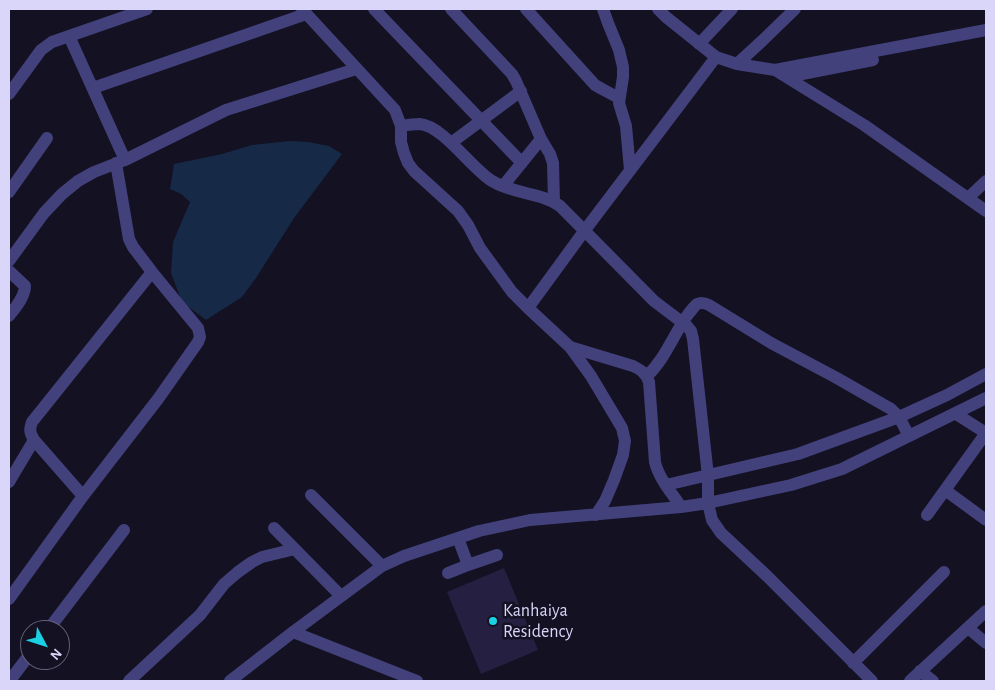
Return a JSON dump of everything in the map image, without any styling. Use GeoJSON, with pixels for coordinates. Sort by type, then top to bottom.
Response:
{"type":"FeatureCollection","features":[{"type":"Feature","properties":{"kind":"street"},"geometry":{"type":"LineString","coordinates":[[9,94],[41,50],[52,42],[147,9]]}},
{"type":"Feature","properties":{"kind":"street"},"geometry":{"type":"LineString","coordinates":[[374,9],[522,163]]}},
{"type":"Feature","properties":{"kind":"street"},"geometry":{"type":"LineString","coordinates":[[451,9],[512,74],[541,139],[550,154],[554,202]]}},
{"type":"Feature","properties":{"kind":"street"},"geometry":{"type":"LineString","coordinates":[[526,9],[595,85],[619,98]]}},
{"type":"Feature","properties":{"kind":"street"},"geometry":{"type":"LineString","coordinates":[[603,9],[604,16],[619,50],[623,67],[619,98],[626,126],[630,170]]}},
{"type":"Feature","properties":{"kind":"street"},"geometry":{"type":"LineString","coordinates":[[658,9],[716,57],[736,64],[775,70],[945,42],[986,39]]}},
{"type":"Feature","properties":{"kind":"street"},"geometry":{"type":"LineString","coordinates":[[699,44],[732,9]]}},
{"type":"Feature","properties":{"kind":"street"},"geometry":{"type":"LineString","coordinates":[[736,64],[795,9]]}},
{"type":"Feature","properties":{"kind":"street"},"geometry":{"type":"LineString","coordinates":[[92,88],[304,11],[394,110],[401,126],[401,142],[408,163],[414,171],[458,211],[480,248],[512,292],[570,347],[591,376],[622,428],[625,441],[623,455],[605,501],[596,515]]}},
{"type":"Feature","properties":{"kind":"street"},"geometry":{"type":"LineString","coordinates":[[787,77],[945,42],[986,30]]}},
{"type":"Feature","properties":{"kind":"street"},"geometry":{"type":"LineString","coordinates":[[9,599],[83,496],[158,399],[200,337],[198,328],[152,272],[129,239],[121,162],[69,36]]}},
{"type":"Feature","properties":{"kind":"street"},"geometry":{"type":"LineString","coordinates":[[528,308],[584,230],[716,57]]}},
{"type":"Feature","properties":{"kind":"street"},"geometry":{"type":"LineString","coordinates":[[9,261],[44,213],[62,194],[78,181],[94,172],[121,162],[226,110],[356,69]]}},
{"type":"Feature","properties":{"kind":"street"},"geometry":{"type":"LineString","coordinates":[[775,70],[864,125],[986,211]]}},
{"type":"Feature","properties":{"kind":"street"},"geometry":{"type":"LineString","coordinates":[[451,143],[521,91]]}},
{"type":"Feature","properties":{"kind":"street"},"geometry":{"type":"LineString","coordinates":[[401,126],[419,124],[432,128],[492,181],[546,198],[560,206],[654,301],[683,321],[691,331],[693,339],[708,476],[708,503],[712,520],[721,533],[870,681]]}},
{"type":"Feature","properties":{"kind":"street"},"geometry":{"type":"LineString","coordinates":[[9,192],[46,138]]}},
{"type":"Feature","properties":{"kind":"street"},"geometry":{"type":"LineString","coordinates":[[503,186],[541,139]]}},
{"type":"Feature","properties":{"kind":"street"},"geometry":{"type":"LineString","coordinates":[[968,198],[986,181]]}},
{"type":"Feature","properties":{"kind":"street"},"geometry":{"type":"LineString","coordinates":[[9,271],[25,286],[22,296],[9,316]]}},
{"type":"Feature","properties":{"kind":"street"},"geometry":{"type":"LineString","coordinates":[[83,496],[34,440],[30,433],[30,428],[32,422],[152,272]]}},
{"type":"Feature","properties":{"kind":"street"},"geometry":{"type":"LineString","coordinates":[[647,376],[658,364],[683,321],[695,305],[700,303],[709,305],[771,343],[891,408],[899,417],[909,436]]}},
{"type":"Feature","properties":{"kind":"street"},"geometry":{"type":"LineString","coordinates":[[570,347],[633,366],[647,376],[657,470],[681,507]]}},
{"type":"Feature","properties":{"kind":"street"},"geometry":{"type":"LineString","coordinates":[[666,485],[798,454],[899,417],[947,395],[986,374]]}},
{"type":"Feature","properties":{"kind":"street"},"geometry":{"type":"LineString","coordinates":[[230,681],[382,566],[404,556],[479,531],[530,520],[681,507],[791,485],[842,468],[986,398]]}},
{"type":"Feature","properties":{"kind":"street"},"geometry":{"type":"LineString","coordinates":[[927,515],[986,433],[956,414]]}},
{"type":"Feature","properties":{"kind":"street"},"geometry":{"type":"LineString","coordinates":[[9,482],[34,440]]}},
{"type":"Feature","properties":{"kind":"street"},"geometry":{"type":"LineString","coordinates":[[945,490],[984,518]]}},
{"type":"Feature","properties":{"kind":"street"},"geometry":{"type":"LineString","coordinates":[[311,495],[382,566]]}},
{"type":"Feature","properties":{"kind":"street"},"geometry":{"type":"LineString","coordinates":[[274,528],[341,596]]}},
{"type":"Feature","properties":{"kind":"street"},"geometry":{"type":"LineString","coordinates":[[56,620],[124,530]]}},
{"type":"Feature","properties":{"kind":"street"},"geometry":{"type":"LineString","coordinates":[[458,538],[468,565]]}},
{"type":"Feature","properties":{"kind":"street"},"geometry":{"type":"LineString","coordinates":[[129,681],[200,615],[224,584],[238,572],[262,557],[295,550]]}},
{"type":"Feature","properties":{"kind":"street"},"geometry":{"type":"LineString","coordinates":[[448,573],[497,555]]}},
{"type":"Feature","properties":{"kind":"street"},"geometry":{"type":"LineString","coordinates":[[853,662],[944,572]]}},
{"type":"Feature","properties":{"kind":"street"},"geometry":{"type":"LineString","coordinates":[[910,681],[986,611]]}},
{"type":"Feature","properties":{"kind":"street"},"geometry":{"type":"LineString","coordinates":[[968,628],[986,643]]}},
{"type":"Feature","properties":{"kind":"street"},"geometry":{"type":"LineString","coordinates":[[293,632],[417,681]]}},
{"type":"Feature","properties":{"kind":"street"},"geometry":{"type":"LineString","coordinates":[[11,679],[20,667]]}},
{"type":"Feature","properties":{"kind":"street"},"geometry":{"type":"LineString","coordinates":[[920,671],[933,681]]}},
{"type":"Feature","properties":{"kind":"water"},"geometry":{"type":"Polygon","coordinates":[[[290,141],[329,146],[342,154],[294,218],[242,297],[206,320],[182,302],[171,273],[173,242],[190,202],[181,194],[170,189],[174,164],[222,154],[252,145],[290,141]]]}},
{"type":"Feature","properties":{"kind":"building","name":"Kanhaiya Residency"},"geometry":{"type":"Polygon","coordinates":[[[504,568],[538,650],[481,674],[447,592],[504,568]]]}},
{"type":"Feature","properties":{"kind":"place","name":"Kanhaiya Residency"},"geometry":{"type":"Point","coordinates":[493,621]}}]}
